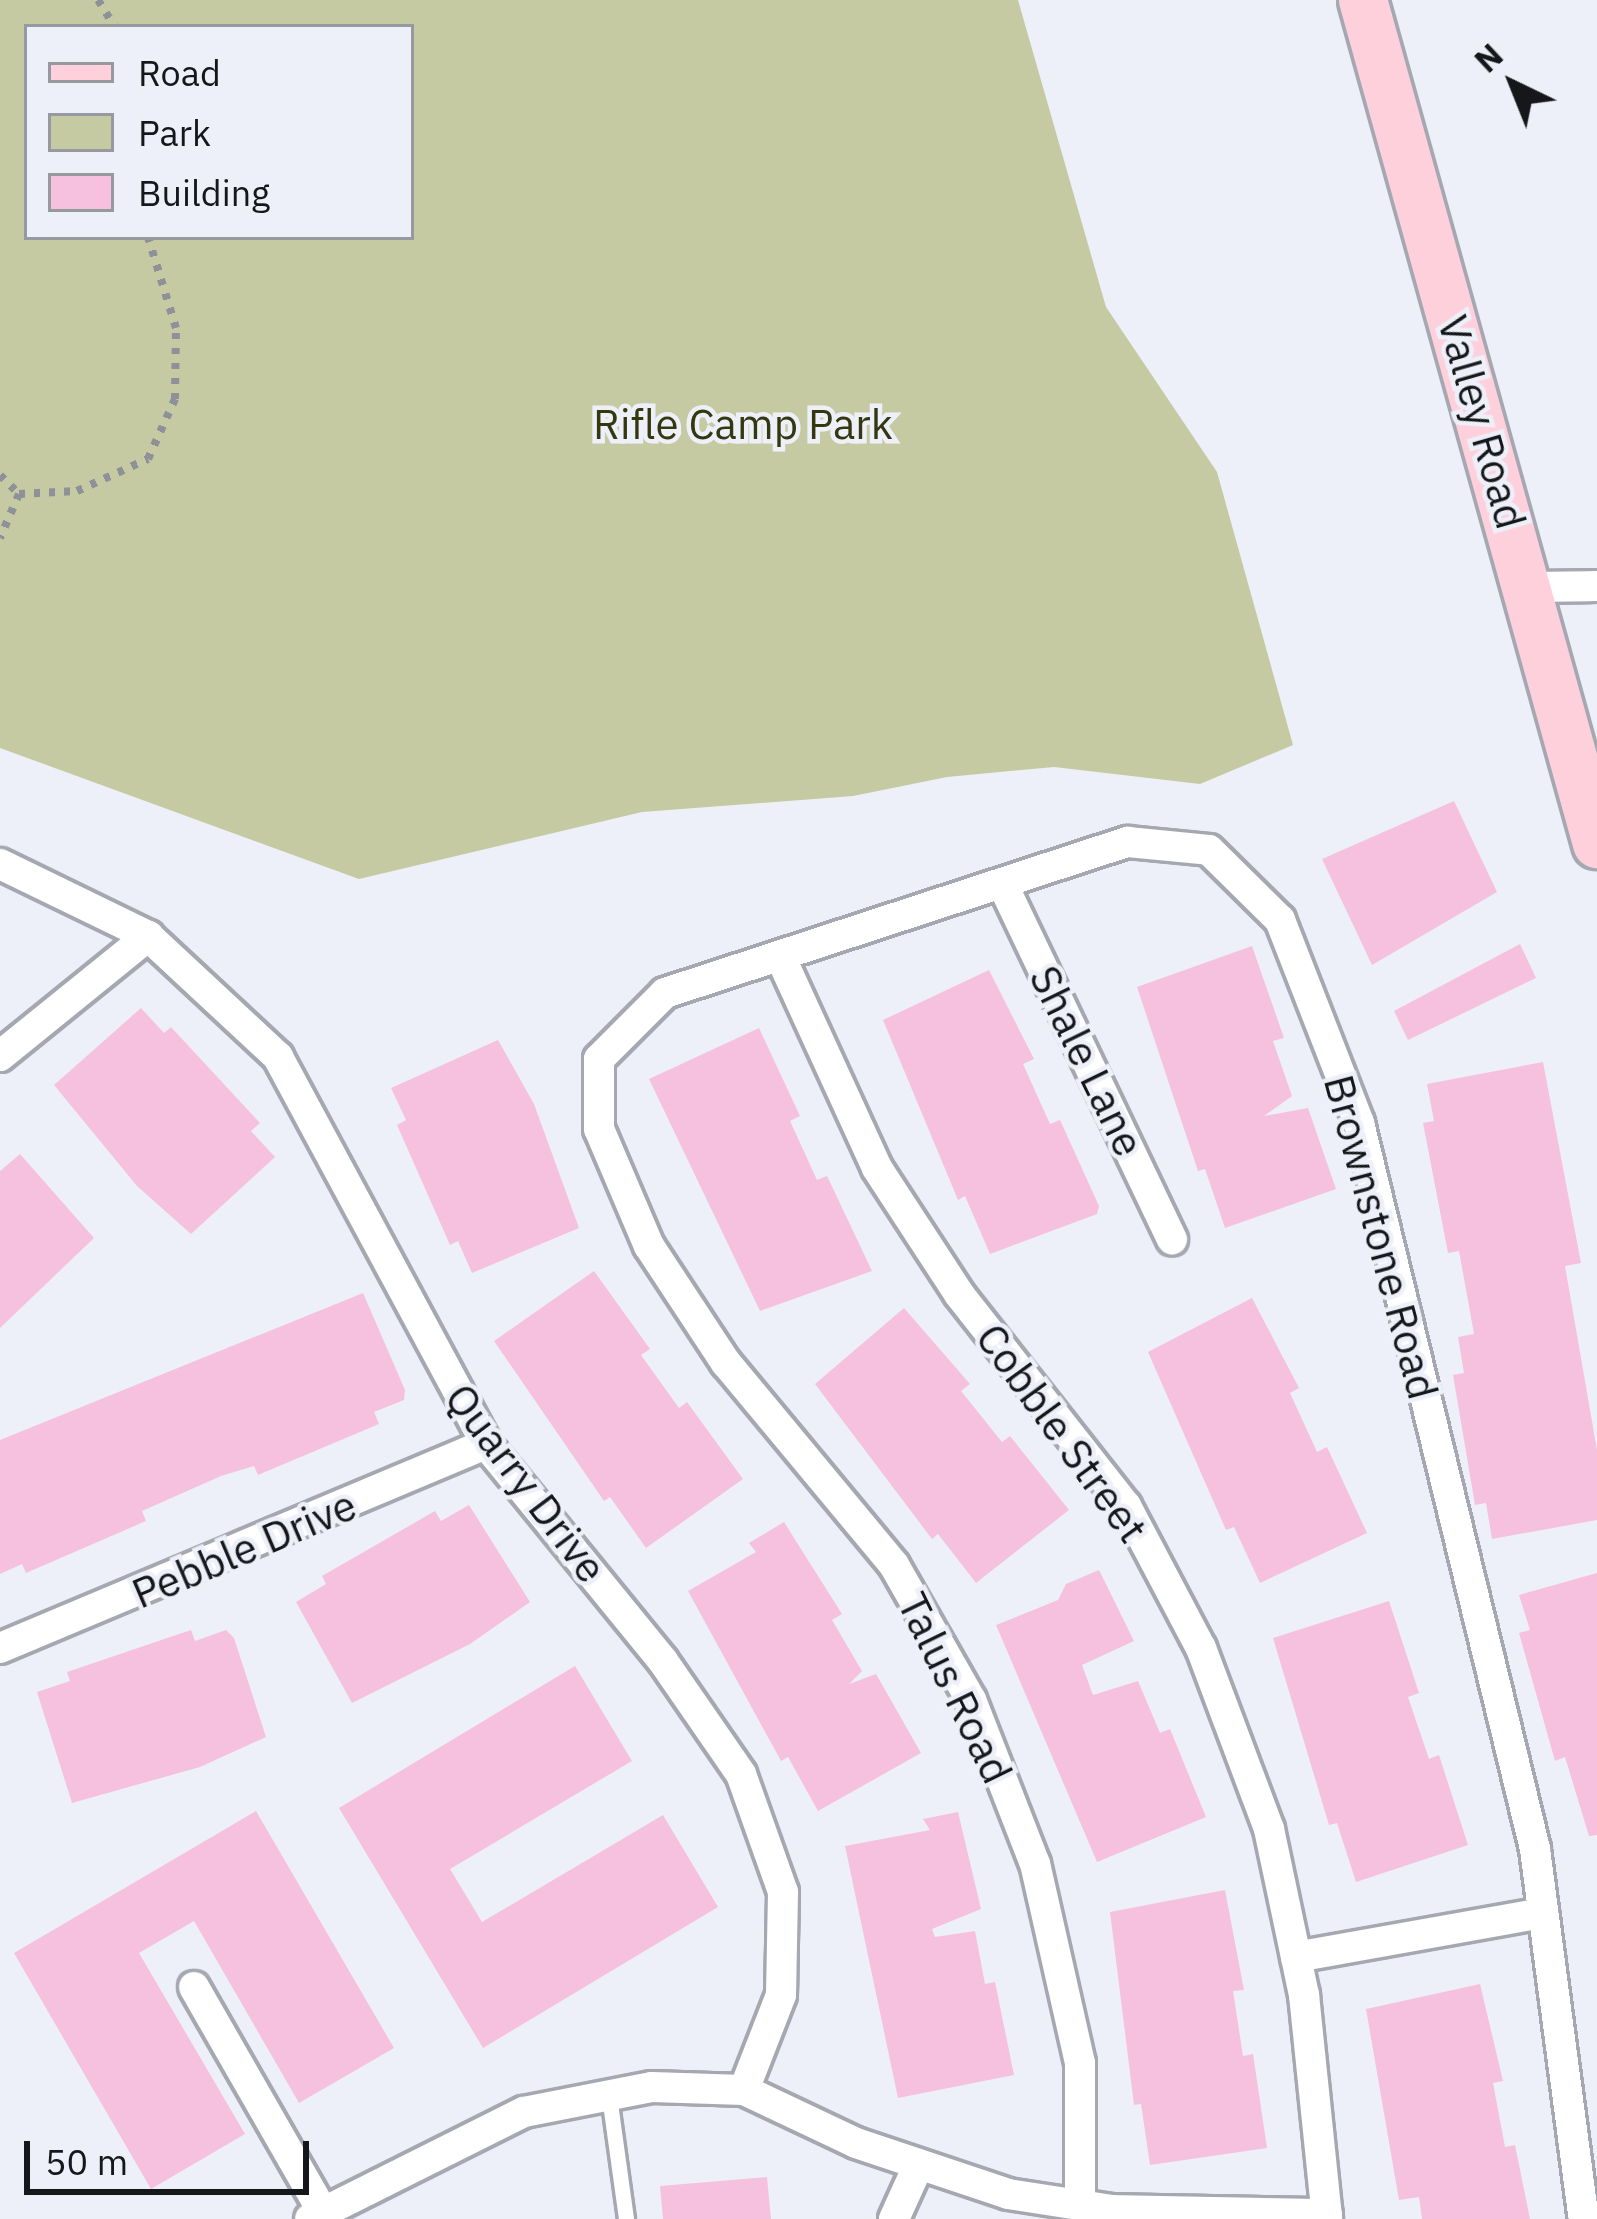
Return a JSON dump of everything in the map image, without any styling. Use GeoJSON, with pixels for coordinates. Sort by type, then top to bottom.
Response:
{"type":"FeatureCollection","features":[{"type":"Feature","properties":{"kind":"main road","name":"Valley Road"},"geometry":{"type":"LineString","coordinates":[[1363,0],[1597,844]]}},
{"type":"Feature","properties":{"kind":"street"},"geometry":{"type":"LineString","coordinates":[[1529,587],[1597,586]]}},
{"type":"Feature","properties":{"kind":"street","name":"Brownstone Road"},"geometry":{"type":"LineString","coordinates":[[649,1246],[599,1130],[599,1059],[665,993],[1128,842],[1209,850],[1280,920],[1358,1123],[1534,1850],[1584,2219]]}},
{"type":"Feature","properties":{"kind":"street","name":"Quarry Drive"},"geometry":{"type":"LineString","coordinates":[[0,864],[148,936],[278,1057],[486,1444],[663,1660],[741,1774],[783,1892],[781,1995],[744,2090]]}},
{"type":"Feature","properties":{"kind":"street","name":"Shale Lane"},"geometry":{"type":"LineString","coordinates":[[1002,883],[1172,1239]]}},
{"type":"Feature","properties":{"kind":"street"},"geometry":{"type":"LineString","coordinates":[[0,1056],[148,936]]}},
{"type":"Feature","properties":{"kind":"street","name":"Cobble Street"},"geometry":{"type":"LineString","coordinates":[[780,956],[877,1168],[959,1294],[1126,1506],[1201,1648],[1269,1829],[1296,1957],[1327,2217]]}},
{"type":"Feature","properties":{"kind":"street","name":"Talus Road"},"geometry":{"type":"LineString","coordinates":[[649,1246],[726,1363],[894,1565],[971,1700],[1035,1864],[1080,2063],[1080,2205]]}},
{"type":"Feature","properties":{"kind":"street","name":"Pebble Drive"},"geometry":{"type":"LineString","coordinates":[[0,1648],[486,1444]]}},
{"type":"Feature","properties":{"kind":"street"},"geometry":{"type":"LineString","coordinates":[[1296,1957],[1543,1913]]}},
{"type":"Feature","properties":{"kind":"street"},"geometry":{"type":"LineString","coordinates":[[194,1988],[316,2216],[524,2112],[652,2087],[744,2090],[919,2164],[1008,2194],[1080,2205],[1327,2217]]}},
{"type":"Feature","properties":{"kind":"street"},"geometry":{"type":"LineString","coordinates":[[894,2219],[919,2164]]}},
{"type":"Feature","properties":{"kind":"lane"},"geometry":{"type":"LineString","coordinates":[[609,2096],[626,2219]]}},
{"type":"Feature","properties":{"kind":"path"},"geometry":{"type":"LineString","coordinates":[[0,475],[19,494],[77,491],[148,459],[176,399],[176,328],[149,240]]}},
{"type":"Feature","properties":{"kind":"path"},"geometry":{"type":"LineString","coordinates":[[0,538],[19,494]]}},
{"type":"Feature","properties":{"kind":"green space","name":"Rifle Camp Park"},"geometry":{"type":"Polygon","coordinates":[[[0,0],[1018,0],[1106,307],[1217,472],[1293,745],[1200,784],[1054,767],[947,777],[853,796],[642,812],[359,879],[0,748],[0,0]]]}},
{"type":"Feature","properties":{"kind":"building"},"geometry":{"type":"Polygon","coordinates":[[[1454,801],[1497,892],[1372,965],[1322,859],[1454,801]]]}},
{"type":"Feature","properties":{"kind":"building"},"geometry":{"type":"Polygon","coordinates":[[[1520,944],[1536,978],[1408,1040],[1394,1011],[1520,944]]]}},
{"type":"Feature","properties":{"kind":"building"},"geometry":{"type":"Polygon","coordinates":[[[1252,946],[1284,1038],[1273,1041],[1292,1096],[1264,1116],[1308,1108],[1336,1189],[1225,1228],[1205,1169],[1198,1171],[1137,987],[1252,946]]]}},
{"type":"Feature","properties":{"kind":"building"},"geometry":{"type":"Polygon","coordinates":[[[989,970],[1034,1059],[1023,1064],[1050,1124],[1060,1120],[1099,1206],[1097,1214],[990,1254],[965,1196],[958,1200],[883,1020],[989,970]]]}},
{"type":"Feature","properties":{"kind":"building"},"geometry":{"type":"Polygon","coordinates":[[[141,1008],[164,1033],[171,1027],[260,1123],[251,1131],[275,1157],[191,1234],[137,1186],[54,1085],[141,1008]]]}},
{"type":"Feature","properties":{"kind":"building"},"geometry":{"type":"Polygon","coordinates":[[[759,1028],[800,1116],[790,1121],[817,1180],[827,1176],[872,1271],[760,1311],[649,1079],[759,1028]]]}},
{"type":"Feature","properties":{"kind":"building"},"geometry":{"type":"Polygon","coordinates":[[[498,1040],[534,1104],[579,1228],[472,1273],[458,1241],[450,1245],[397,1125],[406,1120],[391,1088],[498,1040]]]}},
{"type":"Feature","properties":{"kind":"building"},"geometry":{"type":"Polygon","coordinates":[[[1543,1062],[1581,1263],[1565,1266],[1597,1450],[1597,1520],[1492,1539],[1486,1503],[1475,1505],[1453,1375],[1464,1373],[1458,1337],[1474,1334],[1459,1251],[1448,1253],[1423,1123],[1434,1121],[1427,1084],[1543,1062]]]}},
{"type":"Feature","properties":{"kind":"building"},"geometry":{"type":"Polygon","coordinates":[[[20,1154],[94,1238],[0,1328],[0,1171],[20,1154]]]}},
{"type":"Feature","properties":{"kind":"building"},"geometry":{"type":"Polygon","coordinates":[[[594,1271],[650,1349],[641,1355],[679,1408],[687,1402],[743,1479],[646,1548],[610,1497],[604,1501],[494,1341],[594,1271]]]}},
{"type":"Feature","properties":{"kind":"building"},"geometry":{"type":"Polygon","coordinates":[[[363,1293],[405,1390],[404,1400],[374,1412],[379,1424],[258,1475],[254,1466],[221,1476],[142,1511],[146,1521],[26,1573],[22,1564],[0,1574],[0,1440],[363,1293]]]}},
{"type":"Feature","properties":{"kind":"building"},"geometry":{"type":"Polygon","coordinates":[[[1252,1298],[1299,1388],[1290,1393],[1317,1452],[1327,1447],[1367,1533],[1260,1583],[1234,1527],[1226,1530],[1148,1352],[1252,1298]]]}},
{"type":"Feature","properties":{"kind":"building"},"geometry":{"type":"Polygon","coordinates":[[[904,1308],[970,1384],[961,1391],[1002,1442],[1010,1436],[1069,1510],[976,1583],[938,1534],[932,1539],[815,1384],[904,1308]]]}},
{"type":"Feature","properties":{"kind":"building"},"geometry":{"type":"Polygon","coordinates":[[[469,1505],[530,1602],[470,1644],[352,1703],[296,1602],[326,1584],[322,1576],[435,1511],[441,1521],[469,1505]]]}},
{"type":"Feature","properties":{"kind":"building"},"geometry":{"type":"Polygon","coordinates":[[[784,1522],[842,1614],[832,1620],[862,1671],[849,1684],[876,1674],[921,1753],[818,1811],[788,1757],[781,1761],[688,1591],[756,1552],[749,1543],[784,1522]]]}},
{"type":"Feature","properties":{"kind":"building"},"geometry":{"type":"Polygon","coordinates":[[[1099,1570],[1134,1641],[1082,1665],[1093,1695],[1138,1681],[1160,1733],[1170,1729],[1206,1817],[1097,1862],[996,1625],[1058,1600],[1066,1584],[1099,1570]]]}},
{"type":"Feature","properties":{"kind":"building"},"geometry":{"type":"Polygon","coordinates":[[[1597,1573],[1597,1835],[1589,1836],[1565,1757],[1555,1761],[1519,1633],[1530,1630],[1519,1595],[1597,1573]]]}},
{"type":"Feature","properties":{"kind":"building"},"geometry":{"type":"Polygon","coordinates":[[[1389,1601],[1419,1693],[1408,1697],[1429,1759],[1439,1755],[1468,1845],[1356,1882],[1337,1823],[1329,1825],[1273,1638],[1389,1601]]]}},
{"type":"Feature","properties":{"kind":"building"},"geometry":{"type":"Polygon","coordinates":[[[191,1630],[195,1641],[226,1630],[234,1638],[266,1737],[200,1767],[72,1803],[37,1692],[70,1681],[67,1672],[191,1630]]]}},
{"type":"Feature","properties":{"kind":"building"},"geometry":{"type":"Polygon","coordinates":[[[575,1666],[632,1761],[450,1869],[482,1922],[663,1815],[718,1907],[483,2048],[339,1808],[575,1666]]]}},
{"type":"Feature","properties":{"kind":"building"},"geometry":{"type":"Polygon","coordinates":[[[256,1811],[394,2048],[299,2103],[194,1921],[139,1953],[245,2134],[151,2189],[14,1953],[256,1811]]]}},
{"type":"Feature","properties":{"kind":"building"},"geometry":{"type":"Polygon","coordinates":[[[958,1812],[981,1909],[932,1929],[935,1937],[975,1931],[985,1984],[995,1982],[1014,2075],[898,2098],[845,1846],[930,1830],[923,1819],[958,1812]]]}},
{"type":"Feature","properties":{"kind":"building"},"geometry":{"type":"Polygon","coordinates":[[[1225,1890],[1244,1990],[1233,1991],[1243,2056],[1253,2054],[1267,2148],[1150,2165],[1141,2104],[1134,2105],[1110,1912],[1225,1890]]]}},
{"type":"Feature","properties":{"kind":"building"},"geometry":{"type":"Polygon","coordinates":[[[1480,1984],[1503,2081],[1493,2083],[1505,2147],[1515,2145],[1530,2219],[1422,2219],[1419,2197],[1399,2200],[1366,2009],[1480,1984]]]}},
{"type":"Feature","properties":{"kind":"building"},"geometry":{"type":"Polygon","coordinates":[[[767,2177],[771,2219],[663,2219],[660,2186],[767,2177]]]}}]}
